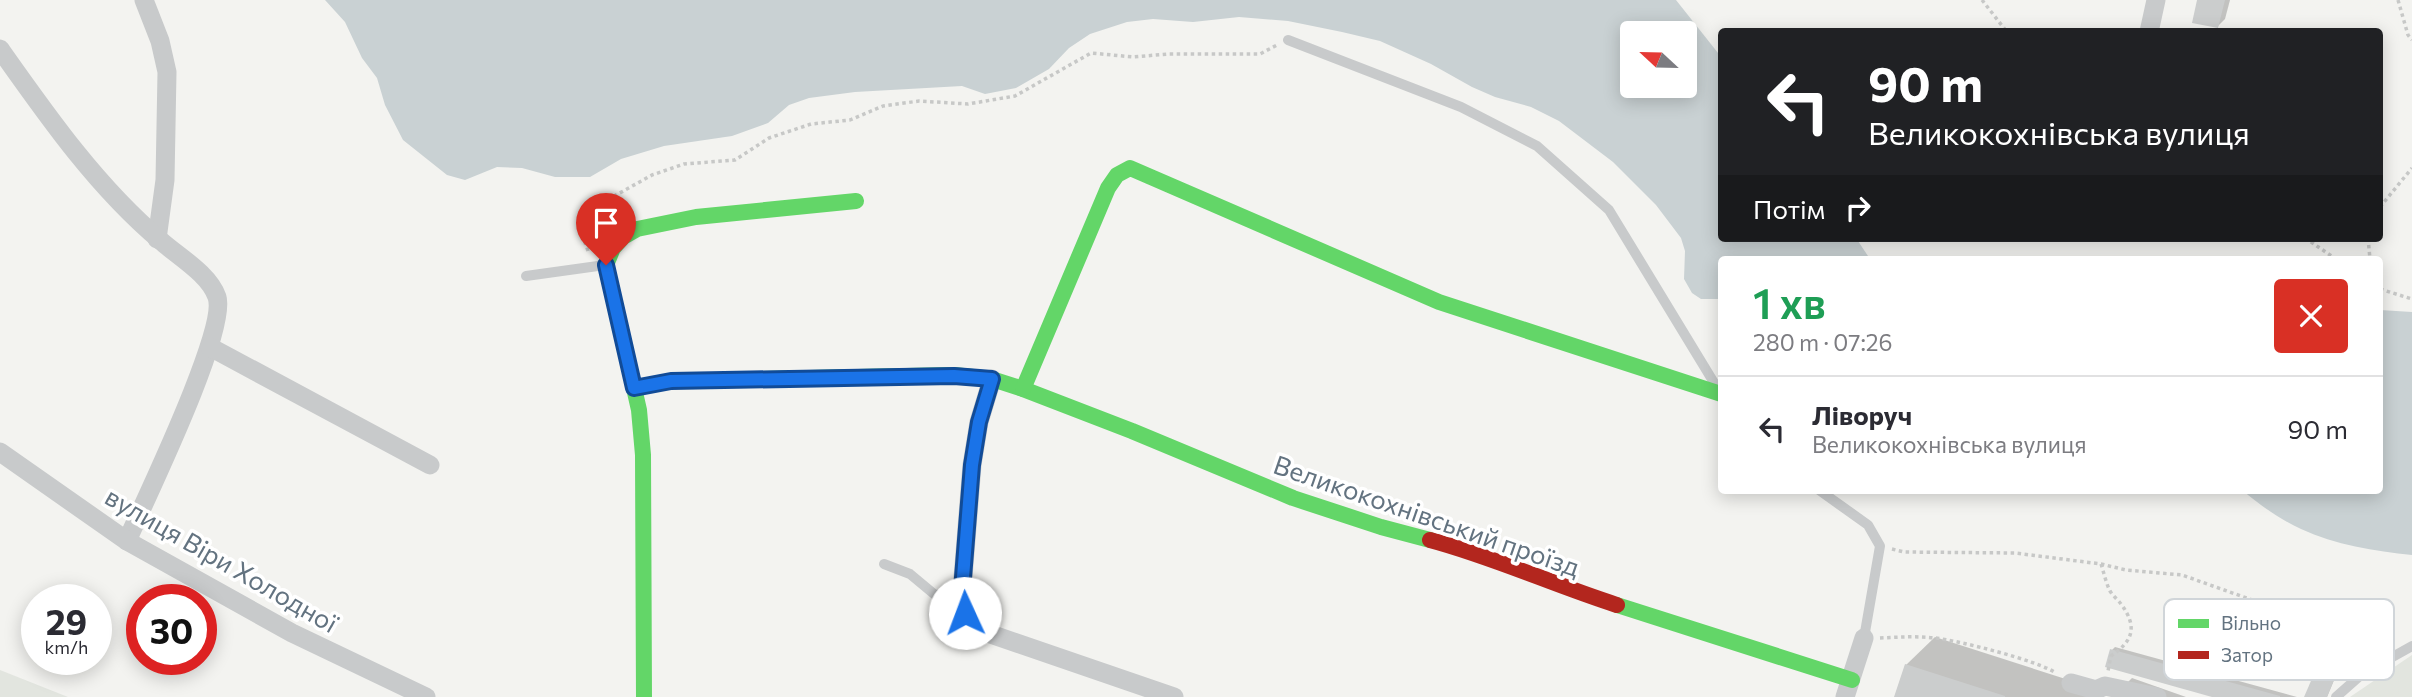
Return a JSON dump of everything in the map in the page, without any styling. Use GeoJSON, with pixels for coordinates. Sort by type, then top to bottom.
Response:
{"type":"FeatureCollection","features":[{"type":"Feature","properties":{"kind":"street"},"geometry":{"type":"LineString","coordinates":[[144,0],[160,41],[167,72],[165,180],[157,239]]}},
{"type":"Feature","properties":{"kind":"street"},"geometry":{"type":"LineString","coordinates":[[2151,28],[2156,0]]}},
{"type":"Feature","properties":{"kind":"street"},"geometry":{"type":"LineString","coordinates":[[0,49],[51,120],[104,185],[157,239],[204,278],[217,298],[210,347],[127,541]]}},
{"type":"Feature","properties":{"kind":"street"},"geometry":{"type":"LineString","coordinates":[[1023,389],[1108,188],[1117,175],[1130,168],[1439,302],[1718,395]]}},
{"type":"Feature","properties":{"kind":"street"},"geometry":{"type":"LineString","coordinates":[[644,697],[645,497],[639,410],[600,265],[623,237],[637,229],[696,217],[856,201]]}},
{"type":"Feature","properties":{"kind":"street"},"geometry":{"type":"LineString","coordinates":[[210,347],[430,465]]}},
{"type":"Feature","properties":{"kind":"street","name":"Великокохнівський проїзд"},"geometry":{"type":"LineString","coordinates":[[634,388],[684,381],[943,376],[992,379],[1132,431],[1293,498],[1505,564],[1565,589],[1848,688]]}},
{"type":"Feature","properties":{"kind":"street"},"geometry":{"type":"LineString","coordinates":[[992,379],[979,422],[972,465],[962,590],[965,613],[976,629],[1174,697]]}},
{"type":"Feature","properties":{"kind":"street","name":"вулиця Віри Холодної"},"geometry":{"type":"LineString","coordinates":[[0,452],[127,541],[292,633],[426,697]]}},
{"type":"Feature","properties":{"kind":"street"},"geometry":{"type":"LineString","coordinates":[[1848,688],[1864,638]]}},
{"type":"Feature","properties":{"kind":"street"},"geometry":{"type":"LineString","coordinates":[[2071,683],[2098,691],[2157,697]]}},
{"type":"Feature","properties":{"kind":"lane"},"geometry":{"type":"LineString","coordinates":[[1288,40],[1461,107],[1537,146],[1609,209],[1718,391]]}},
{"type":"Feature","properties":{"kind":"lane"},"geometry":{"type":"LineString","coordinates":[[526,276],[600,265]]}},
{"type":"Feature","properties":{"kind":"lane"},"geometry":{"type":"LineString","coordinates":[[1825,494],[1868,525],[1880,546],[1864,638]]}},
{"type":"Feature","properties":{"kind":"lane"},"geometry":{"type":"LineString","coordinates":[[884,564],[910,574],[934,594],[964,602]]}},
{"type":"Feature","properties":{"kind":"lane"},"geometry":{"type":"LineString","coordinates":[[2394,656],[2412,646]]}},
{"type":"Feature","properties":{"kind":"lane"},"geometry":{"type":"LineString","coordinates":[[2336,697],[2355,680]]}},
{"type":"Feature","properties":{"kind":"path"},"geometry":{"type":"LineString","coordinates":[[1982,0],[2004,28]]}},
{"type":"Feature","properties":{"kind":"path"},"geometry":{"type":"LineString","coordinates":[[2398,0],[2408,35],[2412,40]]}},
{"type":"Feature","properties":{"kind":"path"},"geometry":{"type":"LineString","coordinates":[[600,265],[580,231],[600,204],[652,175],[684,164],[735,160],[769,138],[811,124],[850,120],[883,106],[919,101],[968,104],[1015,96],[1091,52],[1133,57],[1168,54],[1260,54],[1288,40]]}},
{"type":"Feature","properties":{"kind":"path"},"geometry":{"type":"LineString","coordinates":[[2383,203],[2412,167]]}},
{"type":"Feature","properties":{"kind":"path"},"geometry":{"type":"LineString","coordinates":[[2311,242],[2332,256]]}},
{"type":"Feature","properties":{"kind":"path"},"geometry":{"type":"LineString","coordinates":[[2383,290],[2412,299]]}},
{"type":"Feature","properties":{"kind":"path"},"geometry":{"type":"LineString","coordinates":[[1880,546],[1904,552],[2015,553],[2101,564],[2126,570],[2182,575],[2249,599]]}},
{"type":"Feature","properties":{"kind":"path"},"geometry":{"type":"LineString","coordinates":[[2098,691],[2111,656],[2124,647],[2131,636],[2131,624],[2122,606],[2111,593],[2101,564]]}},
{"type":"Feature","properties":{"kind":"path"},"geometry":{"type":"LineString","coordinates":[[1864,638],[1938,638],[2049,668],[2071,683]]}},
{"type":"Feature","properties":{"kind":"shaded area"},"geometry":{"type":"Polygon","coordinates":[[[325,0],[1676,0],[1693,21],[1620,21],[1620,98],[1698,98],[1698,28],[1718,53],[1718,242],[1859,242],[1868,256],[1718,256],[1718,299],[1701,299],[1692,293],[1684,279],[1685,251],[1681,238],[1656,205],[1613,162],[1559,121],[1531,107],[1472,87],[1431,64],[1380,41],[1288,21],[1239,17],[1193,22],[1153,19],[1127,22],[1090,34],[1069,48],[1049,69],[1016,88],[985,94],[962,86],[855,92],[809,98],[789,105],[768,123],[732,136],[664,146],[621,159],[590,177],[555,177],[522,168],[497,167],[465,180],[447,175],[403,140],[385,105],[377,78],[362,58],[345,22],[325,0]]]}},
{"type":"Feature","properties":{"kind":"shaded area"},"geometry":{"type":"Polygon","coordinates":[[[2383,310],[2412,312],[2412,555],[2384,552],[2314,535],[2247,494],[2383,494],[2383,310]]]}},
{"type":"Feature","properties":{"kind":"shaded area"},"geometry":{"type":"Polygon","coordinates":[[[2412,655],[2412,697],[2350,697],[2375,680],[2394,680],[2394,667],[2412,655]]]}},
{"type":"Feature","properties":{"kind":"shaded area"},"geometry":{"type":"Polygon","coordinates":[[[0,670],[68,697],[0,697],[0,670]]]}},
{"type":"Feature","properties":{"kind":"building"},"geometry":{"type":"Polygon","coordinates":[[[2197,0],[2225,0],[2218,28],[2192,23],[2197,0]]]}},
{"type":"Feature","properties":{"kind":"building"},"geometry":{"type":"Polygon","coordinates":[[[2110,649],[2164,664],[2164,680],[2222,680],[2280,697],[2212,697],[2105,667],[2110,649]]]}},
{"type":"Feature","properties":{"kind":"building"},"geometry":{"type":"Polygon","coordinates":[[[1905,664],[2005,696],[2005,697],[1894,697],[1905,664]]]}},
{"type":"Feature","properties":{"kind":"building"},"geometry":{"type":"Polygon","coordinates":[[[2311,680],[2334,680],[2327,697],[2304,697],[2311,680]]]}},
{"type":"Feature","properties":{"kind":"traffic: fast"},"geometry":{"type":"LineString","coordinates":[[1023,389],[1108,188],[1117,175],[1130,168],[1439,302],[1718,393]]}},
{"type":"Feature","properties":{"kind":"traffic: fast"},"geometry":{"type":"LineString","coordinates":[[644,697],[643,455],[639,410],[606,265],[613,248],[623,237],[637,229],[696,217],[856,201]]}},
{"type":"Feature","properties":{"kind":"traffic: fast"},"geometry":{"type":"LineString","coordinates":[[634,388],[671,381],[954,375],[992,379],[1132,431],[1293,498],[1430,540]]}},
{"type":"Feature","properties":{"kind":"traffic: fast"},"geometry":{"type":"LineString","coordinates":[[1617,605],[1852,680]]}},
{"type":"Feature","properties":{"kind":"traffic: jam"},"geometry":{"type":"LineString","coordinates":[[1430,540],[1617,605]]}},
{"type":"Feature","properties":{"kind":"route"},"geometry":{"type":"LineString","coordinates":[[606,265],[634,388],[671,381],[954,376],[992,379],[979,422],[972,465],[962,590],[965,613]]}}]}
